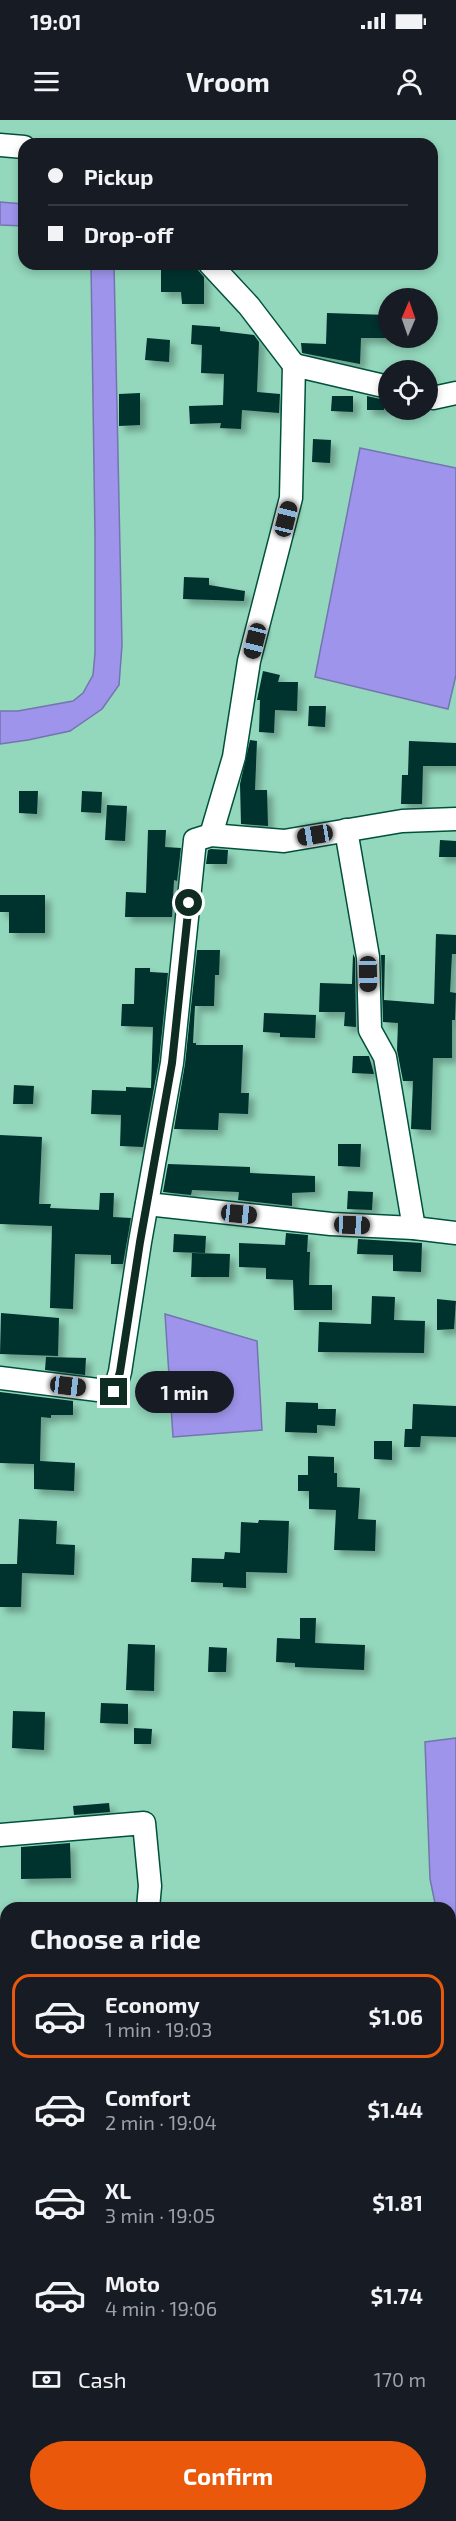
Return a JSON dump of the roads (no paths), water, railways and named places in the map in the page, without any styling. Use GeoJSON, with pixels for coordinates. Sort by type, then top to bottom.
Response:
{"type":"FeatureCollection","features":[{"type":"Feature","properties":{"kind":"street"},"geometry":{"type":"LineString","coordinates":[[0,145],[18,146]]}},
{"type":"Feature","properties":{"kind":"street"},"geometry":{"type":"LineString","coordinates":[[211,835],[234,757],[249,661],[291,498],[294,365],[249,306],[216,270]]}},
{"type":"Feature","properties":{"kind":"street"},"geometry":{"type":"LineString","coordinates":[[294,365],[378,385]]}},
{"type":"Feature","properties":{"kind":"street"},"geometry":{"type":"LineString","coordinates":[[438,397],[456,393]]}},
{"type":"Feature","properties":{"kind":"street"},"geometry":{"type":"LineString","coordinates":[[0,1378],[114,1392],[120,1372],[172,1063],[195,840],[211,835],[284,840],[402,821],[456,819]]}},
{"type":"Feature","properties":{"kind":"street"},"geometry":{"type":"LineString","coordinates":[[346,830],[368,957],[370,1030],[385,1057],[414,1228]]}},
{"type":"Feature","properties":{"kind":"street"},"geometry":{"type":"LineString","coordinates":[[147,1204],[331,1224],[414,1228],[456,1233]]}},
{"type":"Feature","properties":{"kind":"street"},"geometry":{"type":"LineString","coordinates":[[0,1835],[144,1822],[150,1886],[149,1902]]}}]}
